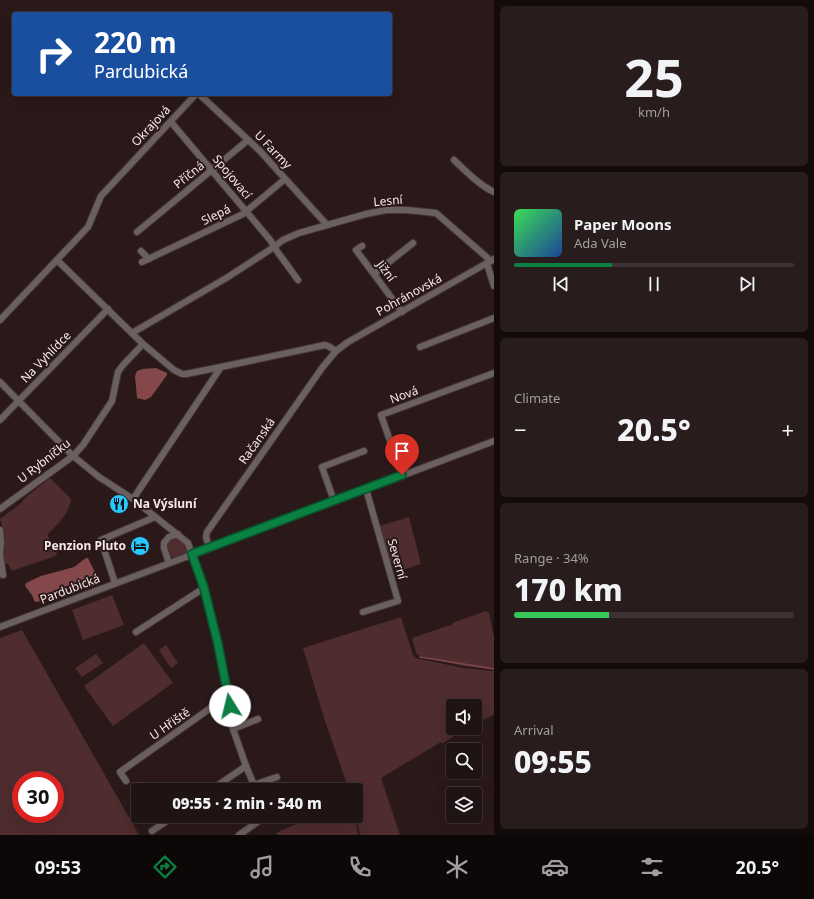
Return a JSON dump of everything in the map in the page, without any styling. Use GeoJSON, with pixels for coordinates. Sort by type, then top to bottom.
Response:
{"type":"FeatureCollection","features":[{"type":"Feature","properties":{"kind":"street","name":"Okrajová"},"geometry":{"type":"LineString","coordinates":[[0,320],[88,227],[101,196],[196,96]]}},
{"type":"Feature","properties":{"kind":"street","name":"U Farmy"},"geometry":{"type":"LineString","coordinates":[[200,96],[260,151],[327,225]]}},
{"type":"Feature","properties":{"kind":"street","name":"Spojovací"},"geometry":{"type":"LineString","coordinates":[[171,122],[246,211],[274,247]]}},
{"type":"Feature","properties":{"kind":"street","name":"Příčná"},"geometry":{"type":"LineString","coordinates":[[137,232],[248,140]]}},
{"type":"Feature","properties":{"kind":"street"},"geometry":{"type":"LineString","coordinates":[[454,160],[487,189],[494,192]]}},
{"type":"Feature","properties":{"kind":"street","name":"Slepá"},"geometry":{"type":"LineString","coordinates":[[142,262],[246,211],[285,178]]}},
{"type":"Feature","properties":{"kind":"street","name":"Lesní"},"geometry":{"type":"LineString","coordinates":[[132,333],[228,277],[283,240],[299,233],[366,214],[386,210],[407,210],[436,213],[491,261]]}},
{"type":"Feature","properties":{"kind":"street"},"geometry":{"type":"LineString","coordinates":[[138,222],[144,227]]}},
{"type":"Feature","properties":{"kind":"street"},"geometry":{"type":"LineString","coordinates":[[374,274],[413,243]]}},
{"type":"Feature","properties":{"kind":"street","name":"Jižní"},"geometry":{"type":"LineString","coordinates":[[362,246],[356,250],[402,312]]}},
{"type":"Feature","properties":{"kind":"street"},"geometry":{"type":"LineString","coordinates":[[274,247],[298,280]]}},
{"type":"Feature","properties":{"kind":"street"},"geometry":{"type":"LineString","coordinates":[[141,251],[149,259]]}},
{"type":"Feature","properties":{"kind":"street"},"geometry":{"type":"LineString","coordinates":[[57,260],[143,344],[174,370],[182,374],[325,345],[336,351]]}},
{"type":"Feature","properties":{"kind":"street"},"geometry":{"type":"LineString","coordinates":[[491,261],[494,286]]}},
{"type":"Feature","properties":{"kind":"street","name":"Pohránovská"},"geometry":{"type":"LineString","coordinates":[[336,351],[348,342],[491,261]]}},
{"type":"Feature","properties":{"kind":"street","name":"Na Vyhlídce"},"geometry":{"type":"LineString","coordinates":[[0,420],[108,309]]}},
{"type":"Feature","properties":{"kind":"street"},"geometry":{"type":"LineString","coordinates":[[420,347],[494,318]]}},
{"type":"Feature","properties":{"kind":"street","name":"U Rybníčku"},"geometry":{"type":"LineString","coordinates":[[0,509],[73,456],[83,445],[112,401],[118,372],[143,344]]}},
{"type":"Feature","properties":{"kind":"street","name":"Račanská"},"geometry":{"type":"LineString","coordinates":[[209,547],[206,537],[207,532],[293,408],[336,351]]}},
{"type":"Feature","properties":{"kind":"street"},"geometry":{"type":"LineString","coordinates":[[133,498],[222,367]]}},
{"type":"Feature","properties":{"kind":"street","name":"Nová"},"geometry":{"type":"LineString","coordinates":[[402,475],[381,415],[494,373]]}},
{"type":"Feature","properties":{"kind":"street"},"geometry":{"type":"LineString","coordinates":[[0,382],[73,456],[99,477],[133,498],[187,541],[204,588],[229,695],[233,729],[253,783]]}},
{"type":"Feature","properties":{"kind":"street","name":"Pardubická"},"geometry":{"type":"LineString","coordinates":[[0,627],[209,547],[494,441]]}},
{"type":"Feature","properties":{"kind":"street"},"geometry":{"type":"LineString","coordinates":[[334,500],[322,467],[364,451]]}},
{"type":"Feature","properties":{"kind":"street","name":"Severní"},"geometry":{"type":"LineString","coordinates":[[363,612],[398,601],[366,489]]}},
{"type":"Feature","properties":{"kind":"street","name":"Pardubická"},"geometry":{"type":"LineString","coordinates":[[115,583],[101,540],[156,517]]}},
{"type":"Feature","properties":{"kind":"street"},"geometry":{"type":"LineString","coordinates":[[0,530],[0,555],[3,575]]}},
{"type":"Feature","properties":{"kind":"street"},"geometry":{"type":"LineString","coordinates":[[169,563],[164,548],[164,542],[169,537],[178,534]]}},
{"type":"Feature","properties":{"kind":"street"},"geometry":{"type":"LineString","coordinates":[[136,632],[204,588]]}},
{"type":"Feature","properties":{"kind":"street","name":"U Hřiště"},"geometry":{"type":"LineString","coordinates":[[126,780],[120,772],[229,695]]}},
{"type":"Feature","properties":{"kind":"street"},"geometry":{"type":"LineString","coordinates":[[233,729],[258,719]]}},
{"type":"Feature","properties":{"kind":"street"},"geometry":{"type":"LineString","coordinates":[[221,783],[246,766]]}},
{"type":"Feature","properties":{"kind":"street"},"geometry":{"type":"LineString","coordinates":[[265,783],[277,777]]}},
{"type":"Feature","properties":{"kind":"street"},"geometry":{"type":"LineString","coordinates":[[152,831],[164,823]]}},
{"type":"Feature","properties":{"kind":"street"},"geometry":{"type":"LineString","coordinates":[[239,835],[256,823]]}},
{"type":"Feature","properties":{"kind":"shaded area"},"geometry":{"type":"Polygon","coordinates":[[[156,368],[167,373],[167,375],[151,397],[145,400],[137,398],[135,376],[137,371],[156,368]]]}},
{"type":"Feature","properties":{"kind":"shaded area"},"geometry":{"type":"Polygon","coordinates":[[[50,478],[71,499],[65,514],[48,534],[49,539],[57,553],[55,556],[12,571],[8,564],[4,563],[5,536],[0,519],[50,478]]]}},
{"type":"Feature","properties":{"kind":"shaded area"},"geometry":{"type":"Polygon","coordinates":[[[409,517],[421,564],[399,571],[396,560],[389,562],[379,526],[409,517]]]}},
{"type":"Feature","properties":{"kind":"shaded area"},"geometry":{"type":"Polygon","coordinates":[[[177,537],[184,542],[188,551],[187,553],[174,558],[169,555],[166,546],[171,539],[177,537]]]}},
{"type":"Feature","properties":{"kind":"shaded area"},"geometry":{"type":"Polygon","coordinates":[[[88,558],[93,569],[95,580],[74,590],[35,602],[25,586],[26,583],[41,576],[74,567],[88,558]]]}},
{"type":"Feature","properties":{"kind":"shaded area"},"geometry":{"type":"Polygon","coordinates":[[[112,595],[124,625],[83,640],[72,610],[112,595]]]}},
{"type":"Feature","properties":{"kind":"shaded area"},"geometry":{"type":"Polygon","coordinates":[[[486,611],[489,613],[494,637],[494,669],[463,666],[417,655],[412,638],[450,626],[455,622],[486,611]]]}},
{"type":"Feature","properties":{"kind":"shaded area"},"geometry":{"type":"Polygon","coordinates":[[[401,617],[413,655],[416,658],[463,668],[494,671],[494,715],[482,720],[482,699],[446,699],[446,735],[456,735],[381,778],[400,835],[360,835],[358,823],[363,823],[363,783],[347,783],[325,721],[303,648],[401,617]]]}},
{"type":"Feature","properties":{"kind":"shaded area"},"geometry":{"type":"Polygon","coordinates":[[[22,630],[139,835],[0,835],[0,638],[22,630]]]}},
{"type":"Feature","properties":{"kind":"shaded area"},"geometry":{"type":"Polygon","coordinates":[[[144,643],[173,683],[113,726],[84,686],[144,643]]]}},
{"type":"Feature","properties":{"kind":"shaded area"},"geometry":{"type":"Polygon","coordinates":[[[166,645],[178,663],[171,668],[159,650],[166,645]]]}},
{"type":"Feature","properties":{"kind":"shaded area"},"geometry":{"type":"Polygon","coordinates":[[[96,654],[103,663],[82,677],[75,668],[96,654]]]}},
{"type":"Feature","properties":{"kind":"shaded area"},"geometry":{"type":"Polygon","coordinates":[[[299,823],[356,823],[358,835],[277,835],[276,833],[299,823]]]}},
{"type":"Feature","properties":{"kind":"waterway"},"geometry":{"type":"LineString","coordinates":[[420,657],[494,669]]}},
{"type":"Feature","properties":{"kind":"place","name":"Na Výsluní"},"geometry":{"type":"Point","coordinates":[119,504]}},
{"type":"Feature","properties":{"kind":"place","name":"Penzion Pluto"},"geometry":{"type":"Point","coordinates":[140,546]}},
{"type":"Feature","properties":{"kind":"route"},"geometry":{"type":"LineString","coordinates":[[230,706],[218,644],[204,588],[192,554],[402,475]]}}]}
